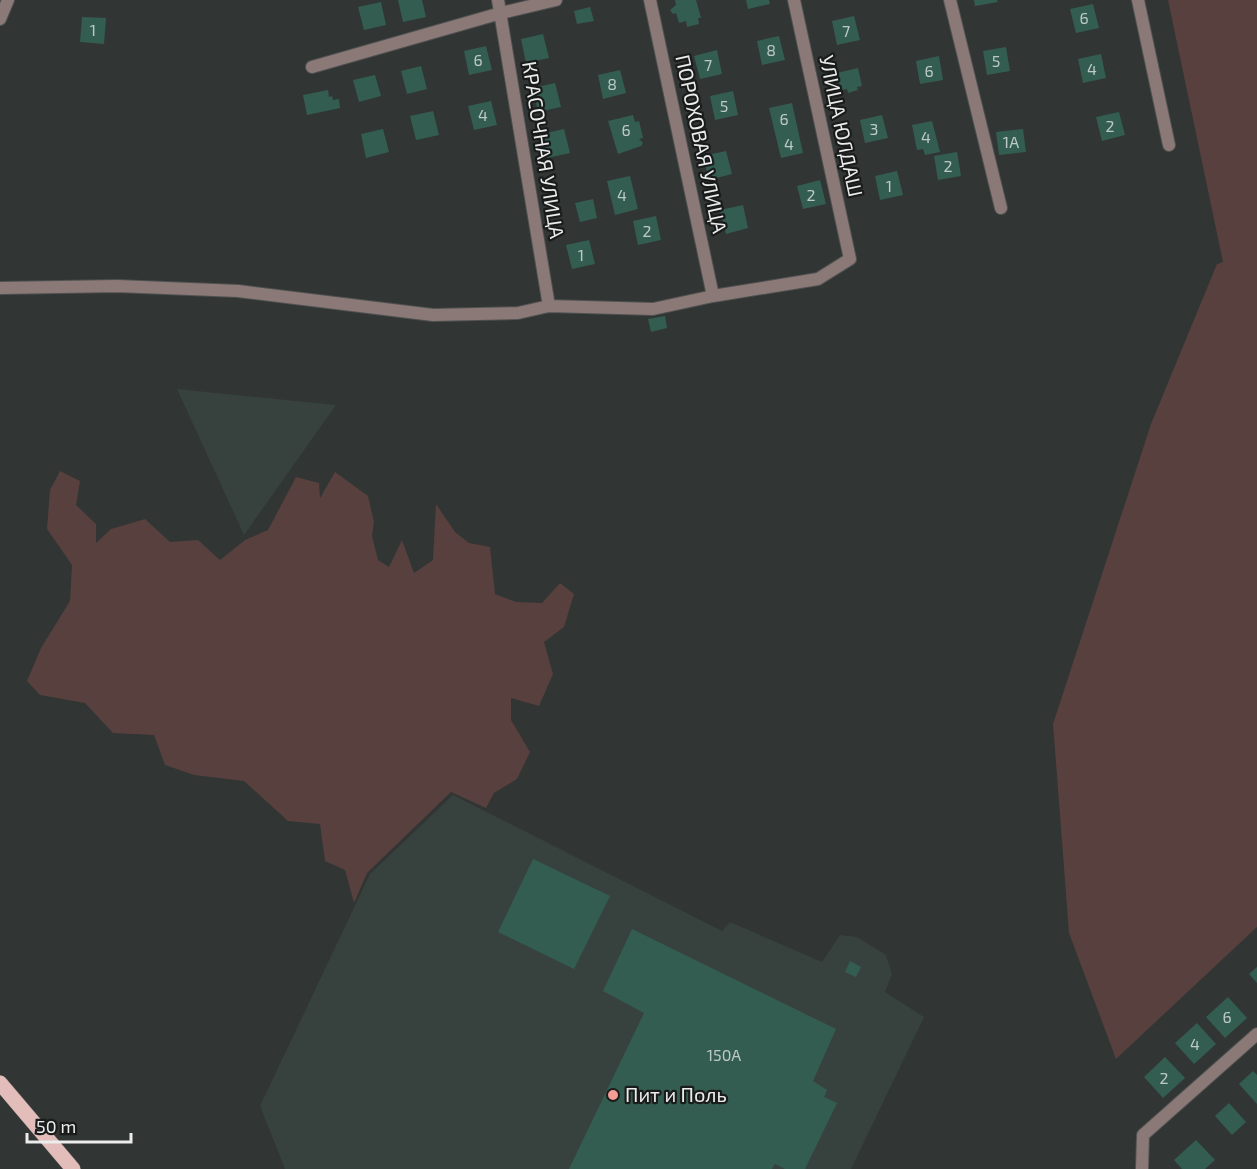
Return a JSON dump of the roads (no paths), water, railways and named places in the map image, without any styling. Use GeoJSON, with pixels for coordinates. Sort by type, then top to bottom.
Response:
{"type":"FeatureCollection","features":[{"type":"Feature","properties":{"kind":"main road"},"geometry":{"type":"LineString","coordinates":[[0,1083],[73,1169]]}},
{"type":"Feature","properties":{"kind":"street"},"geometry":{"type":"LineString","coordinates":[[0,19],[8,0]]}},
{"type":"Feature","properties":{"kind":"street","name":"КРАСОЧНАЯ УЛИЦА"},"geometry":{"type":"LineString","coordinates":[[498,0],[549,306]]}},
{"type":"Feature","properties":{"kind":"street"},"geometry":{"type":"LineString","coordinates":[[312,67],[501,13],[556,0]]}},
{"type":"Feature","properties":{"kind":"street","name":"ПОРОХОВАЯ УЛИЦА"},"geometry":{"type":"LineString","coordinates":[[650,0],[713,296]]}},
{"type":"Feature","properties":{"kind":"street","name":"УЛИЦА ЮЛДАШ"},"geometry":{"type":"LineString","coordinates":[[713,296],[818,279],[850,260],[794,0]]}},
{"type":"Feature","properties":{"kind":"street"},"geometry":{"type":"LineString","coordinates":[[950,0],[1001,208]]}},
{"type":"Feature","properties":{"kind":"street"},"geometry":{"type":"LineString","coordinates":[[1138,0],[1169,145]]}},
{"type":"Feature","properties":{"kind":"street"},"geometry":{"type":"LineString","coordinates":[[1,288],[117,286],[238,291],[432,315],[518,313],[549,306],[653,309],[713,296]]}},
{"type":"Feature","properties":{"kind":"street"},"geometry":{"type":"LineString","coordinates":[[1142,1169],[1143,1134],[1257,1034]]}},
{"type":"Feature","properties":{"kind":"place","name":"Пит и Поль"},"geometry":{"type":"Point","coordinates":[613,1095]}}]}
